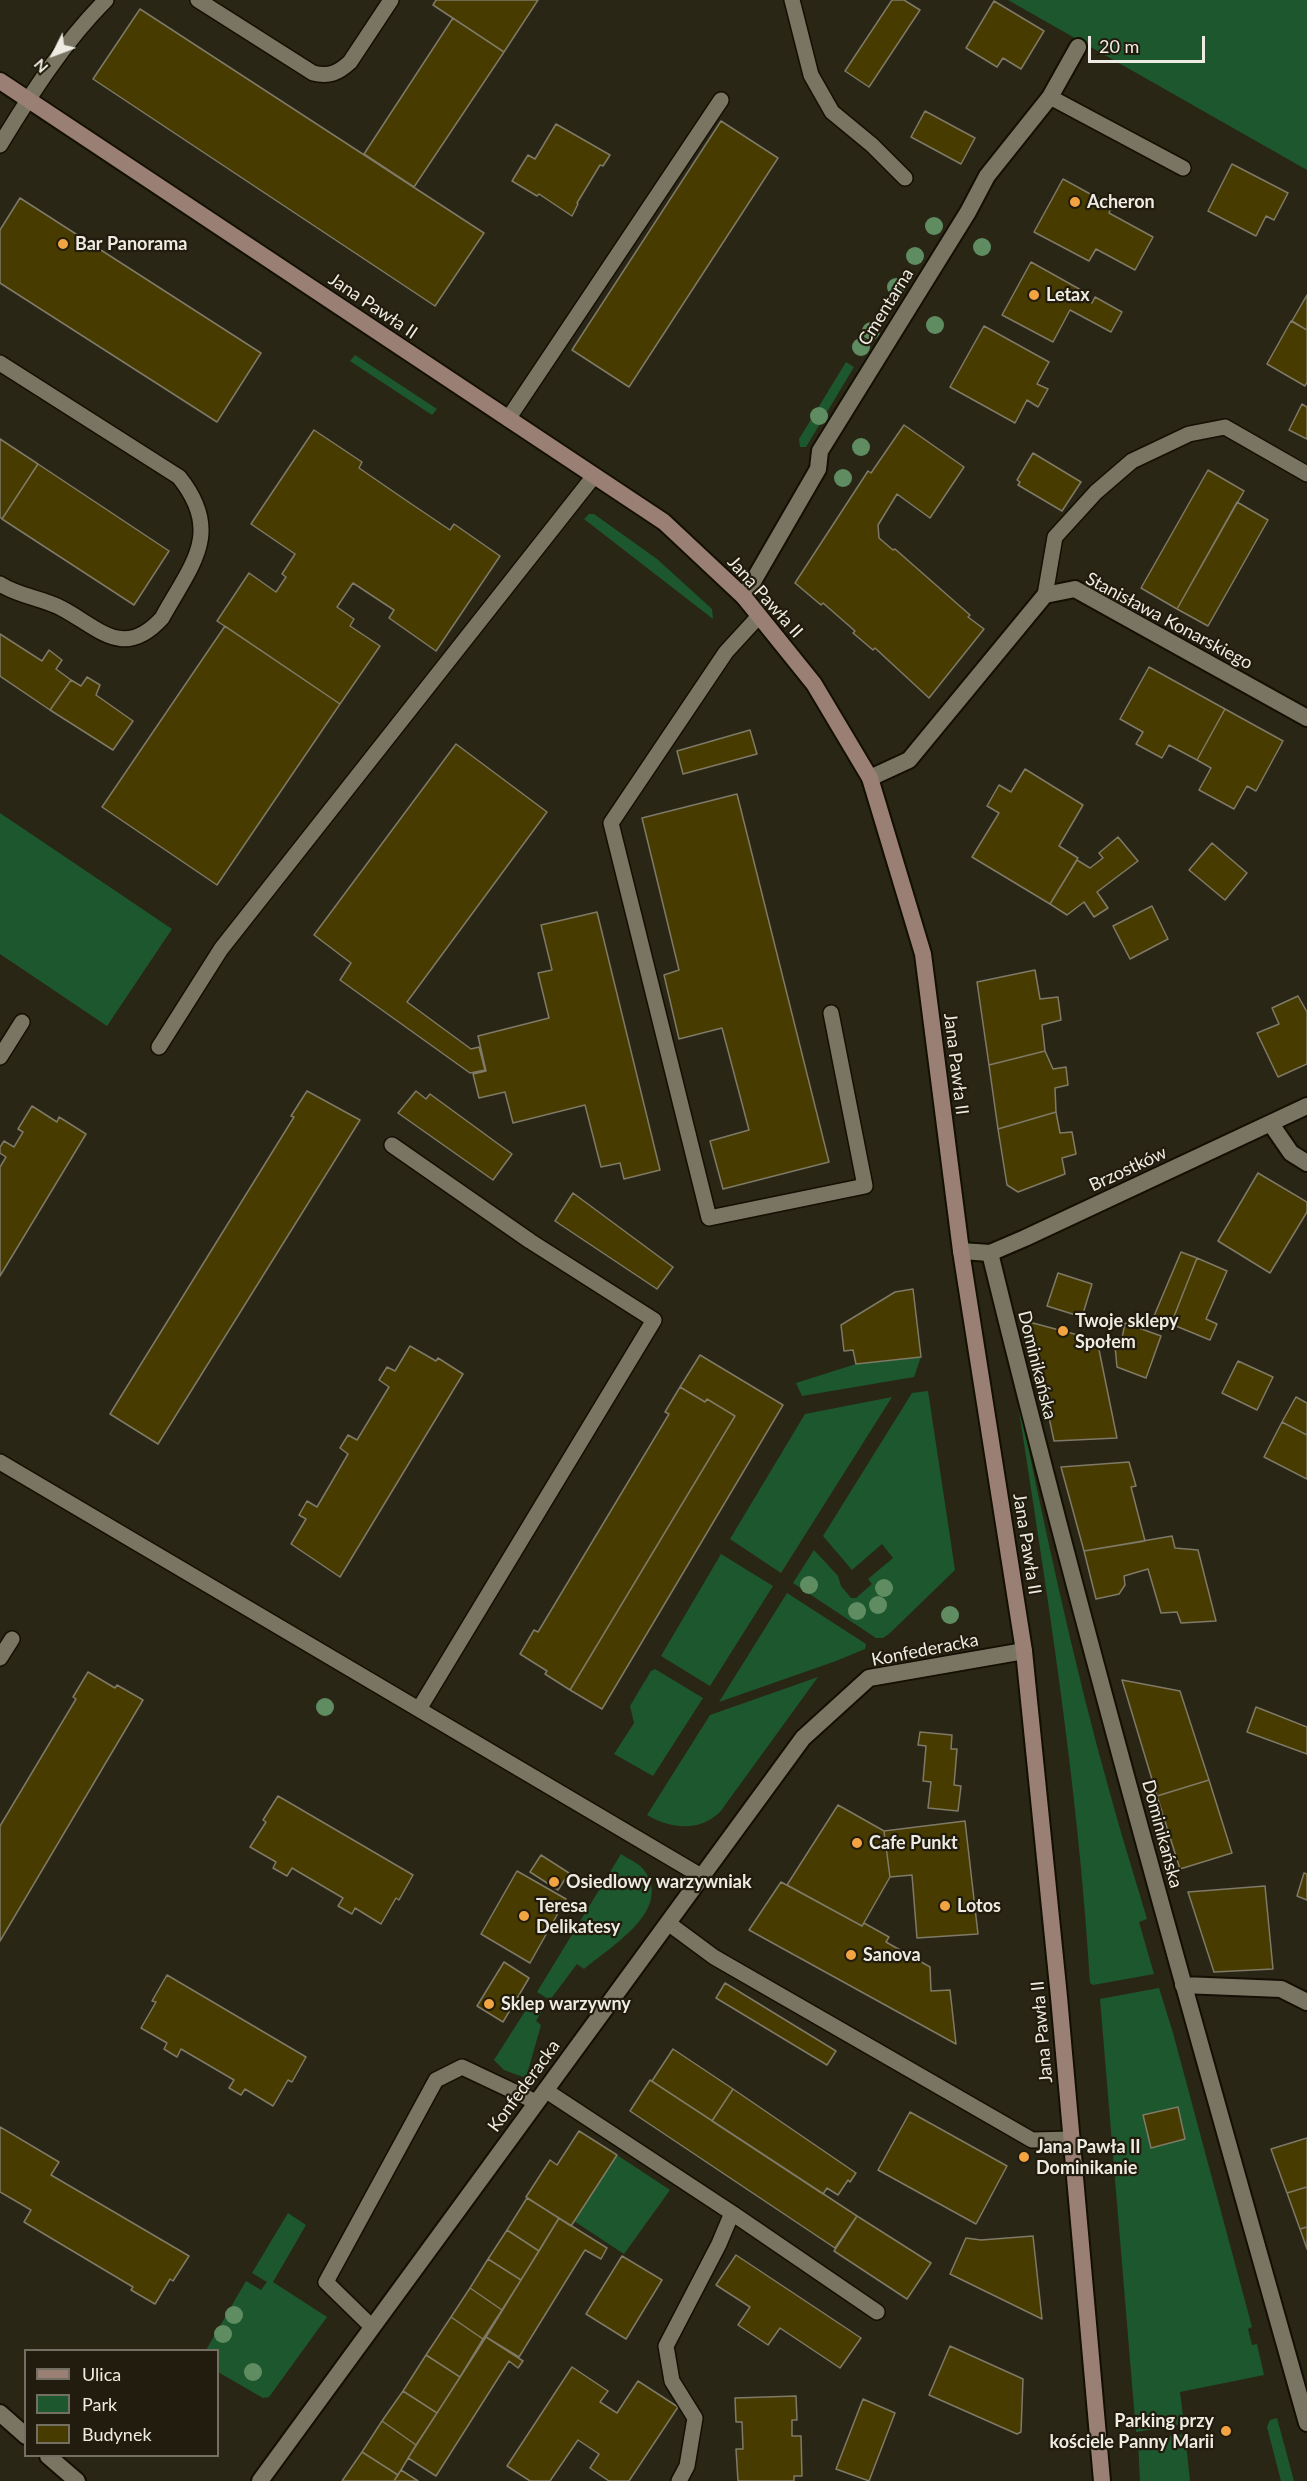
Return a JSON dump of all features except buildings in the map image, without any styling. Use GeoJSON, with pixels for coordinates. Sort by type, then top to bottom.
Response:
{"type":"FeatureCollection","features":[{"type":"Feature","properties":{"kind":"main road","name":"Jana Pawła II"},"geometry":{"type":"LineString","coordinates":[[0,81],[664,522],[744,597],[814,684],[870,778],[923,954],[961,1251],[1024,1651],[1072,2139],[1102,2481]]}},
{"type":"Feature","properties":{"kind":"street","name":"Cmentarna"},"geometry":{"type":"LineString","coordinates":[[744,597],[818,469],[820,451],[968,212],[987,176],[1050,98],[1078,47]]}},
{"type":"Feature","properties":{"kind":"street","name":"Stanisława Konarskiego"},"geometry":{"type":"LineString","coordinates":[[1045,595],[1075,589],[1307,718]]}},
{"type":"Feature","properties":{"kind":"street"},"geometry":{"type":"LineString","coordinates":[[870,778],[909,760],[1045,595]]}},
{"type":"Feature","properties":{"kind":"street","name":"Brzostków"},"geometry":{"type":"LineString","coordinates":[[961,1251],[990,1253],[1307,1106]]}},
{"type":"Feature","properties":{"kind":"street"},"geometry":{"type":"LineString","coordinates":[[1270,1124],[1291,1153],[1307,1163]]}},
{"type":"Feature","properties":{"kind":"street","name":"Dominikańska"},"geometry":{"type":"LineString","coordinates":[[990,1253],[1048,1491],[1183,1985],[1307,2423]]}},
{"type":"Feature","properties":{"kind":"street","name":"Konfederacka"},"geometry":{"type":"LineString","coordinates":[[260,2481],[802,1738],[869,1678],[1024,1651]]}},
{"type":"Feature","properties":{"kind":"street"},"geometry":{"type":"LineString","coordinates":[[1183,1985],[1281,1989],[1307,2002]]}},
{"type":"Feature","properties":{"kind":"street"},"geometry":{"type":"LineString","coordinates":[[0,2413],[24,2434]]}},
{"type":"Feature","properties":{"kind":"street"},"geometry":{"type":"LineString","coordinates":[[49,2457],[77,2481]]}},
{"type":"Feature","properties":{"kind":"lane"},"geometry":{"type":"LineString","coordinates":[[0,145],[28,100],[87,19],[106,0]]}},
{"type":"Feature","properties":{"kind":"lane"},"geometry":{"type":"LineString","coordinates":[[198,0],[313,73],[324,76],[342,70],[350,62],[391,0]]}},
{"type":"Feature","properties":{"kind":"lane"},"geometry":{"type":"LineString","coordinates":[[792,0],[811,75],[832,112],[872,145],[905,178]]}},
{"type":"Feature","properties":{"kind":"lane"},"geometry":{"type":"LineString","coordinates":[[1050,98],[1183,168]]}},
{"type":"Feature","properties":{"kind":"lane"},"geometry":{"type":"LineString","coordinates":[[508,418],[721,100]]}},
{"type":"Feature","properties":{"kind":"lane"},"geometry":{"type":"LineString","coordinates":[[0,363],[179,477],[192,493],[201,515],[202,536],[197,555],[162,618],[154,627],[133,639],[119,640],[102,634],[60,608],[0,584]]}},
{"type":"Feature","properties":{"kind":"lane"},"geometry":{"type":"LineString","coordinates":[[1045,595],[1054,537],[1096,492],[1132,460],[1189,434],[1225,427],[1307,474]]}},
{"type":"Feature","properties":{"kind":"lane"},"geometry":{"type":"LineString","coordinates":[[159,1047],[220,949],[594,476]]}},
{"type":"Feature","properties":{"kind":"lane"},"geometry":{"type":"LineString","coordinates":[[759,616],[726,652],[611,823],[709,1218],[865,1186],[831,1013]]}},
{"type":"Feature","properties":{"kind":"lane"},"geometry":{"type":"LineString","coordinates":[[0,1057],[22,1022]]}},
{"type":"Feature","properties":{"kind":"lane"},"geometry":{"type":"LineString","coordinates":[[392,1145],[530,1241],[654,1320],[419,1709]]}},
{"type":"Feature","properties":{"kind":"lane"},"geometry":{"type":"LineString","coordinates":[[0,1462],[701,1876]]}},
{"type":"Feature","properties":{"kind":"lane"},"geometry":{"type":"LineString","coordinates":[[0,1658],[12,1639]]}},
{"type":"Feature","properties":{"kind":"lane"},"geometry":{"type":"LineString","coordinates":[[668,1923],[714,1957],[1032,2140],[1072,2139]]}},
{"type":"Feature","properties":{"kind":"lane"},"geometry":{"type":"LineString","coordinates":[[372,2327],[326,2282],[436,2080],[462,2067],[541,2096],[732,2213],[877,2312]]}},
{"type":"Feature","properties":{"kind":"lane"},"geometry":{"type":"LineString","coordinates":[[679,2481],[687,2466],[695,2418],[672,2381],[666,2346],[719,2244],[732,2213]]}},
{"type":"Feature","properties":{"kind":"green space"},"geometry":{"type":"Polygon","coordinates":[[[1008,0],[1307,0],[1307,170],[1008,0]]]}},
{"type":"Feature","properties":{"kind":"green space"},"geometry":{"type":"Polygon","coordinates":[[[355,355],[437,409],[432,415],[350,361],[355,355]]]}},
{"type":"Feature","properties":{"kind":"green space"},"geometry":{"type":"Polygon","coordinates":[[[846,362],[854,367],[806,447],[800,447],[799,439],[846,362]]]}},
{"type":"Feature","properties":{"kind":"green space"},"geometry":{"type":"Polygon","coordinates":[[[589,514],[594,514],[657,559],[712,609],[713,619],[584,519],[589,514]]]}},
{"type":"Feature","properties":{"kind":"green space"},"geometry":{"type":"Polygon","coordinates":[[[0,813],[172,929],[107,1026],[0,954],[0,813]]]}},
{"type":"Feature","properties":{"kind":"green space"},"geometry":{"type":"Polygon","coordinates":[[[921,1357],[914,1377],[802,1396],[796,1383],[856,1364],[921,1357]]]}},
{"type":"Feature","properties":{"kind":"green space"},"geometry":{"type":"Polygon","coordinates":[[[1014,1379],[1083,1693],[1147,1919],[1139,1922],[1154,1974],[1093,1985],[1090,1983],[1085,1907],[1069,1756],[1049,1605],[1014,1379]]]}},
{"type":"Feature","properties":{"kind":"green space"},"geometry":{"type":"Polygon","coordinates":[[[928,1391],[955,1570],[890,1633],[883,1638],[876,1638],[793,1583],[814,1550],[838,1576],[841,1586],[851,1598],[856,1598],[872,1584],[868,1579],[893,1558],[882,1544],[852,1570],[823,1536],[912,1393],[928,1391]]]}},
{"type":"Feature","properties":{"kind":"green space"},"geometry":{"type":"Polygon","coordinates":[[[892,1397],[781,1573],[730,1539],[805,1414],[892,1397]]]}},
{"type":"Feature","properties":{"kind":"green space"},"geometry":{"type":"Polygon","coordinates":[[[721,1554],[773,1586],[710,1686],[661,1656],[721,1554]]]}},
{"type":"Feature","properties":{"kind":"green space"},"geometry":{"type":"Polygon","coordinates":[[[787,1593],[866,1644],[865,1649],[719,1702],[787,1593]]]}},
{"type":"Feature","properties":{"kind":"green space"},"geometry":{"type":"Polygon","coordinates":[[[655,1669],[703,1698],[653,1776],[614,1754],[634,1723],[630,1706],[651,1671],[655,1669]]]}},
{"type":"Feature","properties":{"kind":"green space"},"geometry":{"type":"Polygon","coordinates":[[[818,1677],[720,1812],[703,1823],[685,1826],[666,1823],[647,1815],[710,1715],[818,1677]]]}},
{"type":"Feature","properties":{"kind":"green space"},"geometry":{"type":"Polygon","coordinates":[[[621,1854],[644,1870],[651,1885],[651,1899],[645,1913],[622,1939],[584,1969],[577,1964],[550,2000],[537,1992],[621,1854]]]}},
{"type":"Feature","properties":{"kind":"green space"},"geometry":{"type":"Polygon","coordinates":[[[1159,1988],[1252,2327],[1248,2329],[1252,2345],[1257,2344],[1264,2375],[1180,2392],[1184,2424],[1136,2432],[1100,1999],[1159,1988]],[[1178,2107],[1143,2115],[1151,2147],[1185,2139],[1178,2107]]]}},
{"type":"Feature","properties":{"kind":"green space"},"geometry":{"type":"Polygon","coordinates":[[[531,2002],[543,2009],[536,2021],[541,2025],[526,2078],[504,2070],[494,2060],[531,2002]]]}},
{"type":"Feature","properties":{"kind":"green space"},"geometry":{"type":"Polygon","coordinates":[[[617,2155],[670,2190],[624,2254],[574,2221],[617,2155]]]}},
{"type":"Feature","properties":{"kind":"green space"},"geometry":{"type":"Polygon","coordinates":[[[288,2213],[306,2225],[273,2282],[327,2317],[269,2397],[263,2398],[219,2373],[219,2349],[207,2349],[246,2281],[261,2290],[267,2282],[252,2273],[288,2213]]]}},
{"type":"Feature","properties":{"kind":"green space"},"geometry":{"type":"Polygon","coordinates":[[[1277,2418],[1294,2481],[1281,2481],[1267,2427],[1270,2420],[1277,2418]]]}},
{"type":"Feature","properties":{"kind":"green space"},"geometry":{"type":"Polygon","coordinates":[[[1185,2434],[1190,2481],[1140,2481],[1138,2441],[1185,2434]]]}},
{"type":"Feature","properties":{"kind":"place","name":"Acheron"},"geometry":{"type":"Point","coordinates":[1075,202]}},
{"type":"Feature","properties":{"kind":"place","name":"Bar Panorama"},"geometry":{"type":"Point","coordinates":[63,244]}},
{"type":"Feature","properties":{"kind":"place","name":"Letax"},"geometry":{"type":"Point","coordinates":[1034,295]}},
{"type":"Feature","properties":{"kind":"place","name":"Twoje sklepy Społem"},"geometry":{"type":"Point","coordinates":[1063,1331]}},
{"type":"Feature","properties":{"kind":"place","name":"Cafe Punkt"},"geometry":{"type":"Point","coordinates":[857,1843]}},
{"type":"Feature","properties":{"kind":"place","name":"Osiedlowy warzywniak"},"geometry":{"type":"Point","coordinates":[554,1882]}},
{"type":"Feature","properties":{"kind":"place","name":"Lotos"},"geometry":{"type":"Point","coordinates":[945,1906]}},
{"type":"Feature","properties":{"kind":"place","name":"Teresa Delikatesy"},"geometry":{"type":"Point","coordinates":[524,1916]}},
{"type":"Feature","properties":{"kind":"place","name":"Sanova"},"geometry":{"type":"Point","coordinates":[851,1955]}},
{"type":"Feature","properties":{"kind":"place","name":"Sklep warzywny"},"geometry":{"type":"Point","coordinates":[489,2004]}},
{"type":"Feature","properties":{"kind":"place","name":"Jana Pawła II Dominikanie"},"geometry":{"type":"Point","coordinates":[1024,2157]}},
{"type":"Feature","properties":{"kind":"place","name":"Parking przy kościele Panny Marii"},"geometry":{"type":"Point","coordinates":[1226,2431]}}]}
